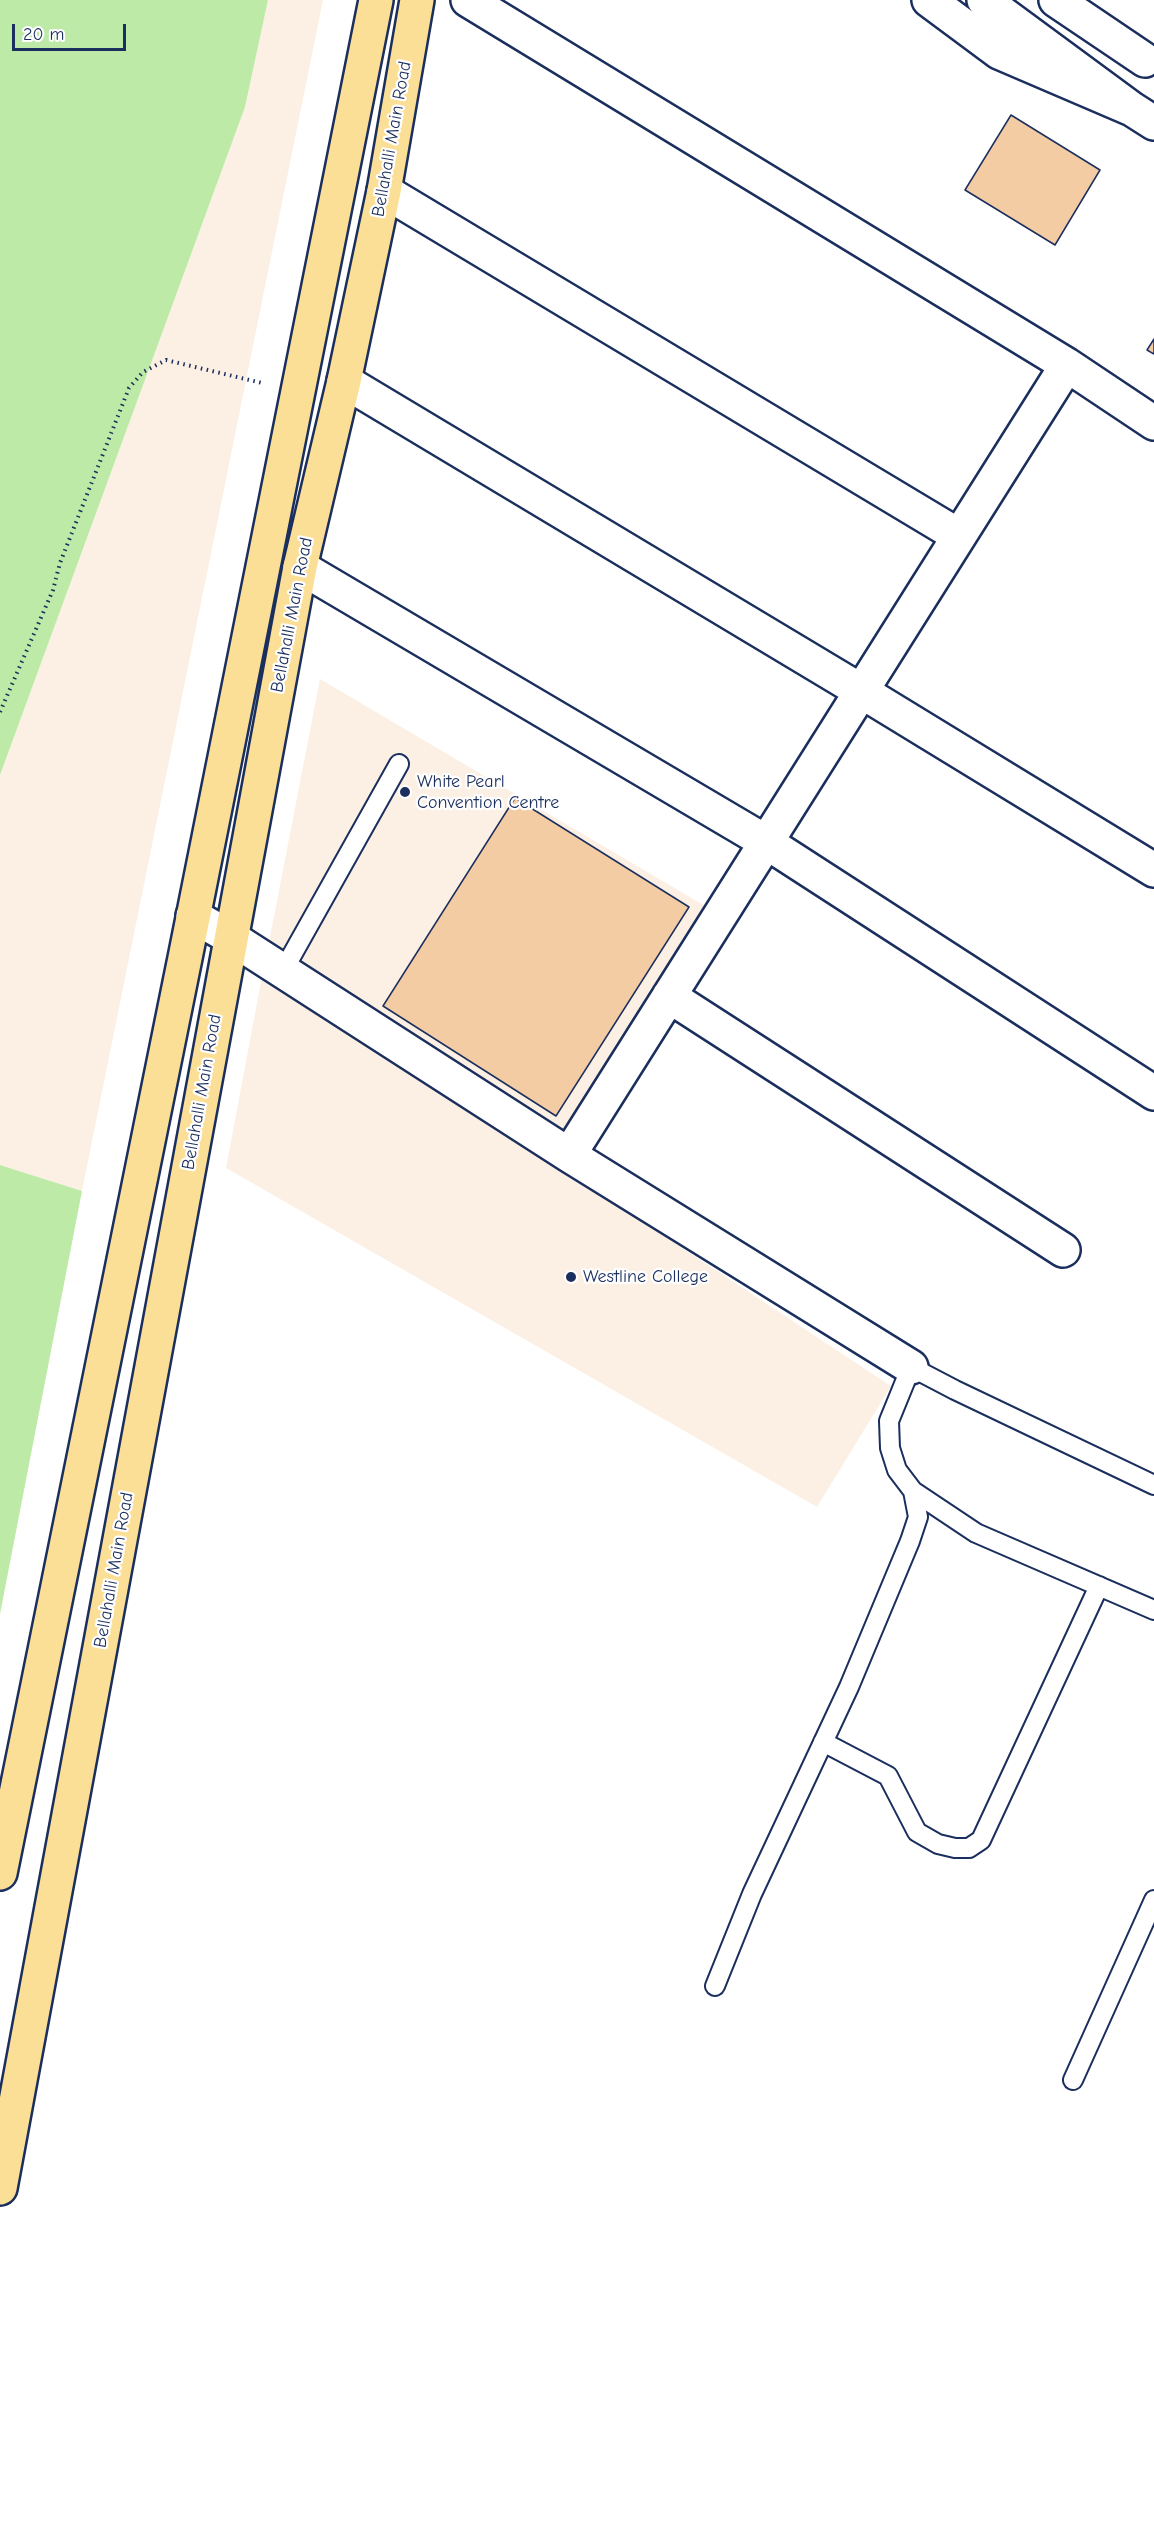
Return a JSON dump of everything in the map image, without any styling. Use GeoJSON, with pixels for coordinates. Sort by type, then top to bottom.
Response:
{"type":"FeatureCollection","features":[{"type":"Feature","properties":{"kind":"main road","name":"Bellahalli Main Road"},"geometry":{"type":"LineString","coordinates":[[0,1873],[376,0]]}},
{"type":"Feature","properties":{"kind":"main road","name":"Bellahalli Main Road"},"geometry":{"type":"LineString","coordinates":[[0,2188],[300,567],[344,381],[384,191],[417,0]]}},
{"type":"Feature","properties":{"kind":"street"},"geometry":{"type":"LineString","coordinates":[[468,0],[1067,365],[1154,423]]}},
{"type":"Feature","properties":{"kind":"street"},"geometry":{"type":"LineString","coordinates":[[929,0],[999,52],[1143,116]]}},
{"type":"Feature","properties":{"kind":"street"},"geometry":{"type":"LineString","coordinates":[[984,0],[1143,116]]}},
{"type":"Feature","properties":{"kind":"street"},"geometry":{"type":"LineString","coordinates":[[1056,0],[1150,63]]}},
{"type":"Feature","properties":{"kind":"street"},"geometry":{"type":"LineString","coordinates":[[1095,0],[1150,63]]}},
{"type":"Feature","properties":{"kind":"street"},"geometry":{"type":"LineString","coordinates":[[384,191],[959,536]]}},
{"type":"Feature","properties":{"kind":"street"},"geometry":{"type":"LineString","coordinates":[[569,1155],[1067,365]]}},
{"type":"Feature","properties":{"kind":"street"},"geometry":{"type":"LineString","coordinates":[[344,381],[861,691],[1154,870]]}},
{"type":"Feature","properties":{"kind":"street"},"geometry":{"type":"LineString","coordinates":[[300,567],[766,842],[1154,1093]]}},
{"type":"Feature","properties":{"kind":"street"},"geometry":{"type":"LineString","coordinates":[[193,916],[231,937],[569,1155],[911,1367]]}},
{"type":"Feature","properties":{"kind":"street"},"geometry":{"type":"LineString","coordinates":[[669,996],[1063,1250]]}},
{"type":"Feature","properties":{"kind":"lane"},"geometry":{"type":"LineString","coordinates":[[283,971],[399,764]]}},
{"type":"Feature","properties":{"kind":"lane"},"geometry":{"type":"LineString","coordinates":[[1154,1485],[911,1367],[889,1421],[890,1448],[897,1470],[913,1491],[976,1533],[1154,1610]]}},
{"type":"Feature","properties":{"kind":"lane"},"geometry":{"type":"LineString","coordinates":[[715,1986],[752,1894],[823,1742],[910,1541],[918,1516],[913,1491]]}},
{"type":"Feature","properties":{"kind":"lane"},"geometry":{"type":"LineString","coordinates":[[823,1742],[888,1776],[917,1832],[938,1844],[969,1848],[981,1840],[1099,1586]]}},
{"type":"Feature","properties":{"kind":"lane"},"geometry":{"type":"LineString","coordinates":[[1073,2080],[1154,1900]]}},
{"type":"Feature","properties":{"kind":"path"},"geometry":{"type":"LineString","coordinates":[[0,712],[53,590],[60,563],[129,388],[142,372],[166,360],[298,392]]}},
{"type":"Feature","properties":{"kind":"shaded area"},"geometry":{"type":"Polygon","coordinates":[[[268,0],[323,0],[82,1191],[0,1165],[0,775],[245,107],[268,0]]]}},
{"type":"Feature","properties":{"kind":"shaded area","name":"White Pearl Convention Centre"},"geometry":{"type":"Polygon","coordinates":[[[320,679],[705,906],[565,1133],[269,942],[320,679]]]}},
{"type":"Feature","properties":{"kind":"shaded area","name":"Westline College"},"geometry":{"type":"Polygon","coordinates":[[[263,971],[891,1386],[817,1507],[226,1168],[263,971]]]}},
{"type":"Feature","properties":{"kind":"green space"},"geometry":{"type":"Polygon","coordinates":[[[0,0],[268,0],[245,107],[0,775],[0,0]]]}},
{"type":"Feature","properties":{"kind":"green space"},"geometry":{"type":"Polygon","coordinates":[[[0,1165],[82,1191],[0,1614],[0,1165]]]}},
{"type":"Feature","properties":{"kind":"building"},"geometry":{"type":"Polygon","coordinates":[[[1011,115],[1100,170],[1055,245],[965,190],[1011,115]]]}},
{"type":"Feature","properties":{"kind":"building"},"geometry":{"type":"Polygon","coordinates":[[[1154,339],[1154,354],[1147,350],[1154,339]]]}},
{"type":"Feature","properties":{"kind":"building"},"geometry":{"type":"Polygon","coordinates":[[[515,798],[689,907],[556,1116],[383,1006],[515,798]]]}},
{"type":"Feature","properties":{"kind":"place","name":"White Pearl Convention Centre"},"geometry":{"type":"Point","coordinates":[405,792]}},
{"type":"Feature","properties":{"kind":"place","name":"Westline College"},"geometry":{"type":"Point","coordinates":[571,1277]}}]}
